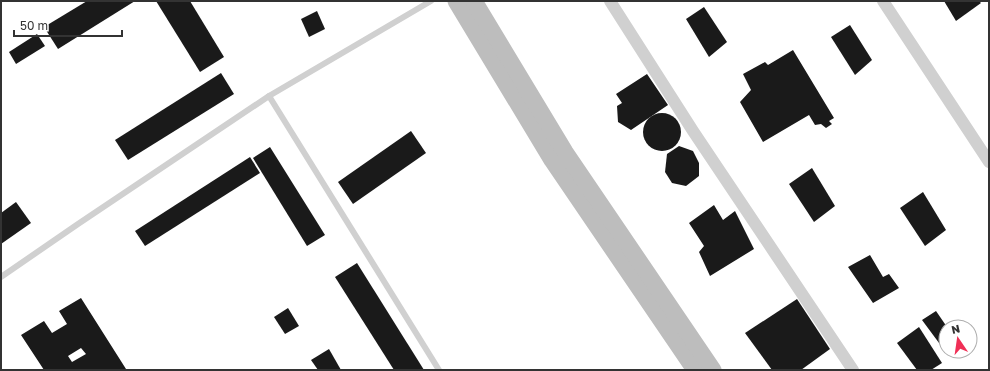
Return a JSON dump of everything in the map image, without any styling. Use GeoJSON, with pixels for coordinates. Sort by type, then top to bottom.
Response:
{"type":"FeatureCollection","features":[{"type":"Feature","properties":{"kind":"main road"},"geometry":{"type":"LineString","coordinates":[[456,1],[552,160],[695,370]]}},
{"type":"Feature","properties":{"kind":"main road"},"geometry":{"type":"LineString","coordinates":[[474,1],[565,152],[713,370]]}},
{"type":"Feature","properties":{"kind":"street"},"geometry":{"type":"LineString","coordinates":[[610,1],[693,131],[853,370]]}},
{"type":"Feature","properties":{"kind":"street"},"geometry":{"type":"LineString","coordinates":[[883,1],[989,162]]}},
{"type":"Feature","properties":{"kind":"lane"},"geometry":{"type":"LineString","coordinates":[[1,277],[269,96],[430,1]]}},
{"type":"Feature","properties":{"kind":"lane"},"geometry":{"type":"LineString","coordinates":[[269,96],[439,370]]}},
{"type":"Feature","properties":{"kind":"building"},"geometry":{"type":"Polygon","coordinates":[[[87,1],[135,1],[58,49],[44,27],[87,1]]]}},
{"type":"Feature","properties":{"kind":"building"},"geometry":{"type":"Polygon","coordinates":[[[156,1],[190,1],[224,57],[200,72],[156,1]]]}},
{"type":"Feature","properties":{"kind":"building"},"geometry":{"type":"Polygon","coordinates":[[[944,1],[979,1],[981,3],[956,21],[944,1]]]}},
{"type":"Feature","properties":{"kind":"building"},"geometry":{"type":"Polygon","coordinates":[[[704,7],[727,42],[709,57],[686,19],[704,7]]]}},
{"type":"Feature","properties":{"kind":"building"},"geometry":{"type":"Polygon","coordinates":[[[317,11],[325,29],[309,37],[301,19],[317,11]]]}},
{"type":"Feature","properties":{"kind":"building"},"geometry":{"type":"Polygon","coordinates":[[[850,25],[872,60],[855,75],[831,37],[850,25]]]}},
{"type":"Feature","properties":{"kind":"building"},"geometry":{"type":"Polygon","coordinates":[[[37,34],[45,46],[16,64],[9,52],[37,34]]]}},
{"type":"Feature","properties":{"kind":"building"},"geometry":{"type":"Polygon","coordinates":[[[793,50],[834,118],[829,121],[832,124],[826,128],[821,124],[815,125],[809,115],[763,142],[740,102],[751,90],[743,74],[765,62],[768,65],[793,50]]]}},
{"type":"Feature","properties":{"kind":"building"},"geometry":{"type":"Polygon","coordinates":[[[221,73],[234,94],[128,160],[115,140],[221,73]]]}},
{"type":"Feature","properties":{"kind":"building"},"geometry":{"type":"Polygon","coordinates":[[[647,74],[668,105],[631,130],[618,122],[617,106],[622,103],[616,94],[647,74]]]}},
{"type":"Feature","properties":{"kind":"building"},"geometry":{"type":"Polygon","coordinates":[[[662,113],[675,119],[681,132],[675,145],[662,151],[649,145],[643,132],[649,119],[662,113]]]}},
{"type":"Feature","properties":{"kind":"building"},"geometry":{"type":"Polygon","coordinates":[[[411,131],[426,153],[353,204],[338,182],[411,131]]]}},
{"type":"Feature","properties":{"kind":"building"},"geometry":{"type":"Polygon","coordinates":[[[679,146],[693,151],[699,163],[699,176],[686,186],[672,183],[665,172],[667,154],[679,146]]]}},
{"type":"Feature","properties":{"kind":"building"},"geometry":{"type":"Polygon","coordinates":[[[270,147],[325,235],[307,246],[253,158],[270,147]]]}},
{"type":"Feature","properties":{"kind":"building"},"geometry":{"type":"Polygon","coordinates":[[[250,157],[260,173],[145,246],[135,231],[250,157]]]}},
{"type":"Feature","properties":{"kind":"building"},"geometry":{"type":"Polygon","coordinates":[[[812,168],[835,206],[814,222],[789,184],[812,168]]]}},
{"type":"Feature","properties":{"kind":"building"},"geometry":{"type":"Polygon","coordinates":[[[923,192],[946,230],[925,246],[900,208],[923,192]]]}},
{"type":"Feature","properties":{"kind":"building"},"geometry":{"type":"Polygon","coordinates":[[[16,202],[31,223],[1,244],[1,213],[16,202]]]}},
{"type":"Feature","properties":{"kind":"building"},"geometry":{"type":"Polygon","coordinates":[[[714,205],[723,220],[735,211],[754,249],[710,276],[699,252],[704,246],[689,223],[714,205]]]}},
{"type":"Feature","properties":{"kind":"building"},"geometry":{"type":"Polygon","coordinates":[[[870,255],[883,277],[889,274],[899,288],[873,303],[848,267],[870,255]]]}},
{"type":"Feature","properties":{"kind":"building"},"geometry":{"type":"Polygon","coordinates":[[[357,263],[424,370],[394,370],[335,277],[357,263]]]}},
{"type":"Feature","properties":{"kind":"building"},"geometry":{"type":"Polygon","coordinates":[[[81,298],[126,369],[44,370],[21,335],[44,321],[52,333],[67,324],[59,311],[81,298]],[[81,348],[68,356],[72,362],[86,354],[81,348]]]}},
{"type":"Feature","properties":{"kind":"building"},"geometry":{"type":"Polygon","coordinates":[[[797,299],[830,349],[801,370],[772,370],[745,333],[797,299]]]}},
{"type":"Feature","properties":{"kind":"building"},"geometry":{"type":"Polygon","coordinates":[[[288,308],[299,326],[285,334],[274,317],[288,308]]]}},
{"type":"Feature","properties":{"kind":"building"},"geometry":{"type":"Polygon","coordinates":[[[936,311],[942,319],[938,319],[938,342],[922,320],[936,311]]]}},
{"type":"Feature","properties":{"kind":"building"},"geometry":{"type":"Polygon","coordinates":[[[919,327],[938,359],[942,363],[931,370],[917,370],[897,343],[919,327]]]}},
{"type":"Feature","properties":{"kind":"building"},"geometry":{"type":"Polygon","coordinates":[[[329,349],[341,370],[318,370],[311,360],[329,349]]]}}]}
